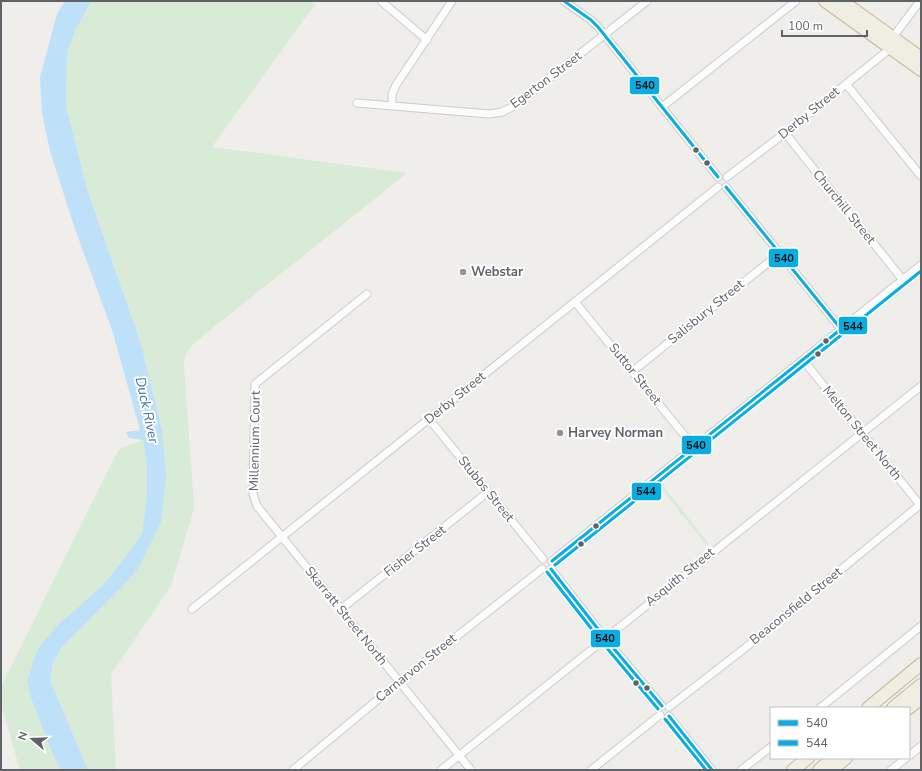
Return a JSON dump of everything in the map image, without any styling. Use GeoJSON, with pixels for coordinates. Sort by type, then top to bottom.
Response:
{"type":"FeatureCollection","features":[{"type":"Feature","properties":{"kind":"highway"},"geometry":{"type":"LineString","coordinates":[[825,1],[892,43],[921,58]]}},
{"type":"Feature","properties":{"kind":"highway"},"geometry":{"type":"LineString","coordinates":[[842,1],[892,43],[921,70]]}},
{"type":"Feature","properties":{"kind":"highway"},"geometry":{"type":"LineString","coordinates":[[869,707],[921,664]]}},
{"type":"Feature","properties":{"kind":"highway"},"geometry":{"type":"LineString","coordinates":[[894,707],[921,685]]}},
{"type":"Feature","properties":{"kind":"highway"},"geometry":{"type":"LineString","coordinates":[[910,707],[921,698]]}},
{"type":"Feature","properties":{"kind":"highway"},"geometry":{"type":"LineString","coordinates":[[794,770],[807,759]]}},
{"type":"Feature","properties":{"kind":"highway"},"geometry":{"type":"LineString","coordinates":[[819,770],[832,759]]}},
{"type":"Feature","properties":{"kind":"highway"},"geometry":{"type":"LineString","coordinates":[[831,770],[845,759]]}},
{"type":"Feature","properties":{"kind":"street"},"geometry":{"type":"LineString","coordinates":[[382,1],[427,40]]}},
{"type":"Feature","properties":{"kind":"street"},"geometry":{"type":"LineString","coordinates":[[392,106],[393,89],[452,1]]}},
{"type":"Feature","properties":{"kind":"street"},"geometry":{"type":"LineString","coordinates":[[564,1],[591,20],[605,35],[718,177]]}},
{"type":"Feature","properties":{"kind":"street","name":"Egerton Street"},"geometry":{"type":"LineString","coordinates":[[357,104],[489,114],[502,112],[514,106],[648,1]]}},
{"type":"Feature","properties":{"kind":"street"},"geometry":{"type":"LineString","coordinates":[[662,107],[796,1]]}},
{"type":"Feature","properties":{"kind":"street","name":"Derby Street"},"geometry":{"type":"LineString","coordinates":[[727,178],[846,84],[892,43],[920,1]]}},
{"type":"Feature","properties":{"kind":"street"},"geometry":{"type":"LineString","coordinates":[[846,84],[921,176]]}},
{"type":"Feature","properties":{"kind":"street","name":"Churchill Street"},"geometry":{"type":"LineString","coordinates":[[785,133],[903,280]]}},
{"type":"Feature","properties":{"kind":"street"},"geometry":{"type":"LineString","coordinates":[[722,176],[727,178],[729,183],[726,187],[722,189],[718,187],[716,182],[718,177],[722,176]]}},
{"type":"Feature","properties":{"kind":"street","name":"Derby Street"},"geometry":{"type":"LineString","coordinates":[[192,609],[718,187]]}},
{"type":"Feature","properties":{"kind":"street"},"geometry":{"type":"LineString","coordinates":[[726,187],[841,329]]}},
{"type":"Feature","properties":{"kind":"street","name":"Salisbury Street"},"geometry":{"type":"LineString","coordinates":[[633,370],[779,254]]}},
{"type":"Feature","properties":{"kind":"street"},"geometry":{"type":"LineString","coordinates":[[550,569],[553,565],[552,561],[921,265]]}},
{"type":"Feature","properties":{"kind":"street","name":"Millennium Court"},"geometry":{"type":"LineString","coordinates":[[282,537],[257,506],[253,494],[255,384],[367,294]]}},
{"type":"Feature","properties":{"kind":"street","name":"Suttor Street"},"geometry":{"type":"LineString","coordinates":[[575,302],[633,370],[694,447]]}},
{"type":"Feature","properties":{"kind":"street","name":"Melton Street North"},"geometry":{"type":"LineString","coordinates":[[803,360],[921,505]]}},
{"type":"Feature","properties":{"kind":"street","name":"Asquith Street"},"geometry":{"type":"LineString","coordinates":[[441,770],[921,386]]}},
{"type":"Feature","properties":{"kind":"street","name":"Stubbs Street"},"geometry":{"type":"LineString","coordinates":[[429,419],[543,559]]}},
{"type":"Feature","properties":{"kind":"street","name":"Fisher Street"},"geometry":{"type":"LineString","coordinates":[[341,609],[488,492]]}},
{"type":"Feature","properties":{"kind":"street","name":"Beaconsfield Street"},"geometry":{"type":"LineString","coordinates":[[666,707],[745,648],[921,505]]}},
{"type":"Feature","properties":{"kind":"street","name":"Skarratt Street North"},"geometry":{"type":"LineString","coordinates":[[282,537],[471,770]]}},
{"type":"Feature","properties":{"kind":"street"},"geometry":{"type":"LineString","coordinates":[[550,569],[547,571],[540,565],[543,559],[547,558],[552,561]]}},
{"type":"Feature","properties":{"kind":"street","name":"Carnarvon Street"},"geometry":{"type":"LineString","coordinates":[[293,770],[399,682],[542,568]]}},
{"type":"Feature","properties":{"kind":"street"},"geometry":{"type":"LineString","coordinates":[[550,569],[605,638],[671,711],[669,716]]}},
{"type":"Feature","properties":{"kind":"street"},"geometry":{"type":"LineString","coordinates":[[821,707],[921,626]]}},
{"type":"Feature","properties":{"kind":"street"},"geometry":{"type":"LineString","coordinates":[[660,715],[659,710],[666,707]]}},
{"type":"Feature","properties":{"kind":"street"},"geometry":{"type":"LineString","coordinates":[[660,715],[664,718],[669,716]]}},
{"type":"Feature","properties":{"kind":"street"},"geometry":{"type":"LineString","coordinates":[[591,770],[660,715]]}},
{"type":"Feature","properties":{"kind":"street"},"geometry":{"type":"LineString","coordinates":[[669,716],[712,770]]}},
{"type":"Feature","properties":{"kind":"street"},"geometry":{"type":"LineString","coordinates":[[910,755],[921,746]]}},
{"type":"Feature","properties":{"kind":"street"},"geometry":{"type":"LineString","coordinates":[[741,770],[770,748]]}},
{"type":"Feature","properties":{"kind":"street"},"geometry":{"type":"LineString","coordinates":[[891,770],[905,759]]}},
{"type":"Feature","properties":{"kind":"green space"},"geometry":{"type":"Polygon","coordinates":[[[91,1],[310,1],[315,4],[212,147],[407,173],[204,335],[190,348],[186,355],[184,366],[194,508],[171,586],[111,674],[116,770],[88,770],[50,680],[53,663],[62,647],[137,571],[162,430],[141,344],[88,192],[66,106],[67,52],[76,29],[91,1]]]}},
{"type":"Feature","properties":{"kind":"green space"},"geometry":{"type":"Polygon","coordinates":[[[143,440],[147,465],[147,496],[142,534],[101,587],[58,625],[38,648],[27,681],[56,762],[61,770],[20,770],[1,704],[1,687],[118,450],[143,440]]]}},
{"type":"Feature","properties":{"kind":"green space"},"geometry":{"type":"Polygon","coordinates":[[[663,486],[709,544],[707,546],[661,488],[663,486]]]}},
{"type":"Feature","properties":{"kind":"water","name":"Duck River"},"geometry":{"type":"Polygon","coordinates":[[[65,1],[91,1],[76,29],[67,52],[66,106],[88,192],[141,344],[162,430],[166,476],[161,522],[137,571],[62,647],[53,663],[50,680],[88,770],[61,770],[56,762],[31,698],[27,681],[38,648],[58,625],[101,587],[142,534],[147,496],[147,465],[143,440],[129,438],[126,432],[140,430],[113,333],[74,226],[50,151],[42,113],[40,77],[57,14],[65,1]]]}},
{"type":"Feature","properties":{"kind":"transit line","name":"540"},"geometry":{"type":"LineString","coordinates":[[564,1],[591,20],[598,27],[718,177]]}},
{"type":"Feature","properties":{"kind":"transit line","name":"540"},"geometry":{"type":"LineString","coordinates":[[726,187],[841,329]]}},
{"type":"Feature","properties":{"kind":"transit line","name":"544"},"geometry":{"type":"LineString","coordinates":[[555,565],[921,271]]}},
{"type":"Feature","properties":{"kind":"transit line","name":"540"},"geometry":{"type":"LineString","coordinates":[[552,561],[841,329]]}},
{"type":"Feature","properties":{"kind":"transit line","name":"540"},"geometry":{"type":"LineString","coordinates":[[551,569],[605,638],[662,706]]}},
{"type":"Feature","properties":{"kind":"transit line","name":"544"},"geometry":{"type":"LineString","coordinates":[[547,572],[601,641],[658,709]]}},
{"type":"Feature","properties":{"kind":"transit line","name":"540"},"geometry":{"type":"LineString","coordinates":[[669,716],[712,770]]}},
{"type":"Feature","properties":{"kind":"transit line","name":"544"},"geometry":{"type":"LineString","coordinates":[[665,719],[706,770]]}},
{"type":"Feature","properties":{"kind":"place","name":"Webstar"},"geometry":{"type":"Point","coordinates":[463,272]}},
{"type":"Feature","properties":{"kind":"place","name":"Harvey Norman"},"geometry":{"type":"Point","coordinates":[560,433]}}]}
